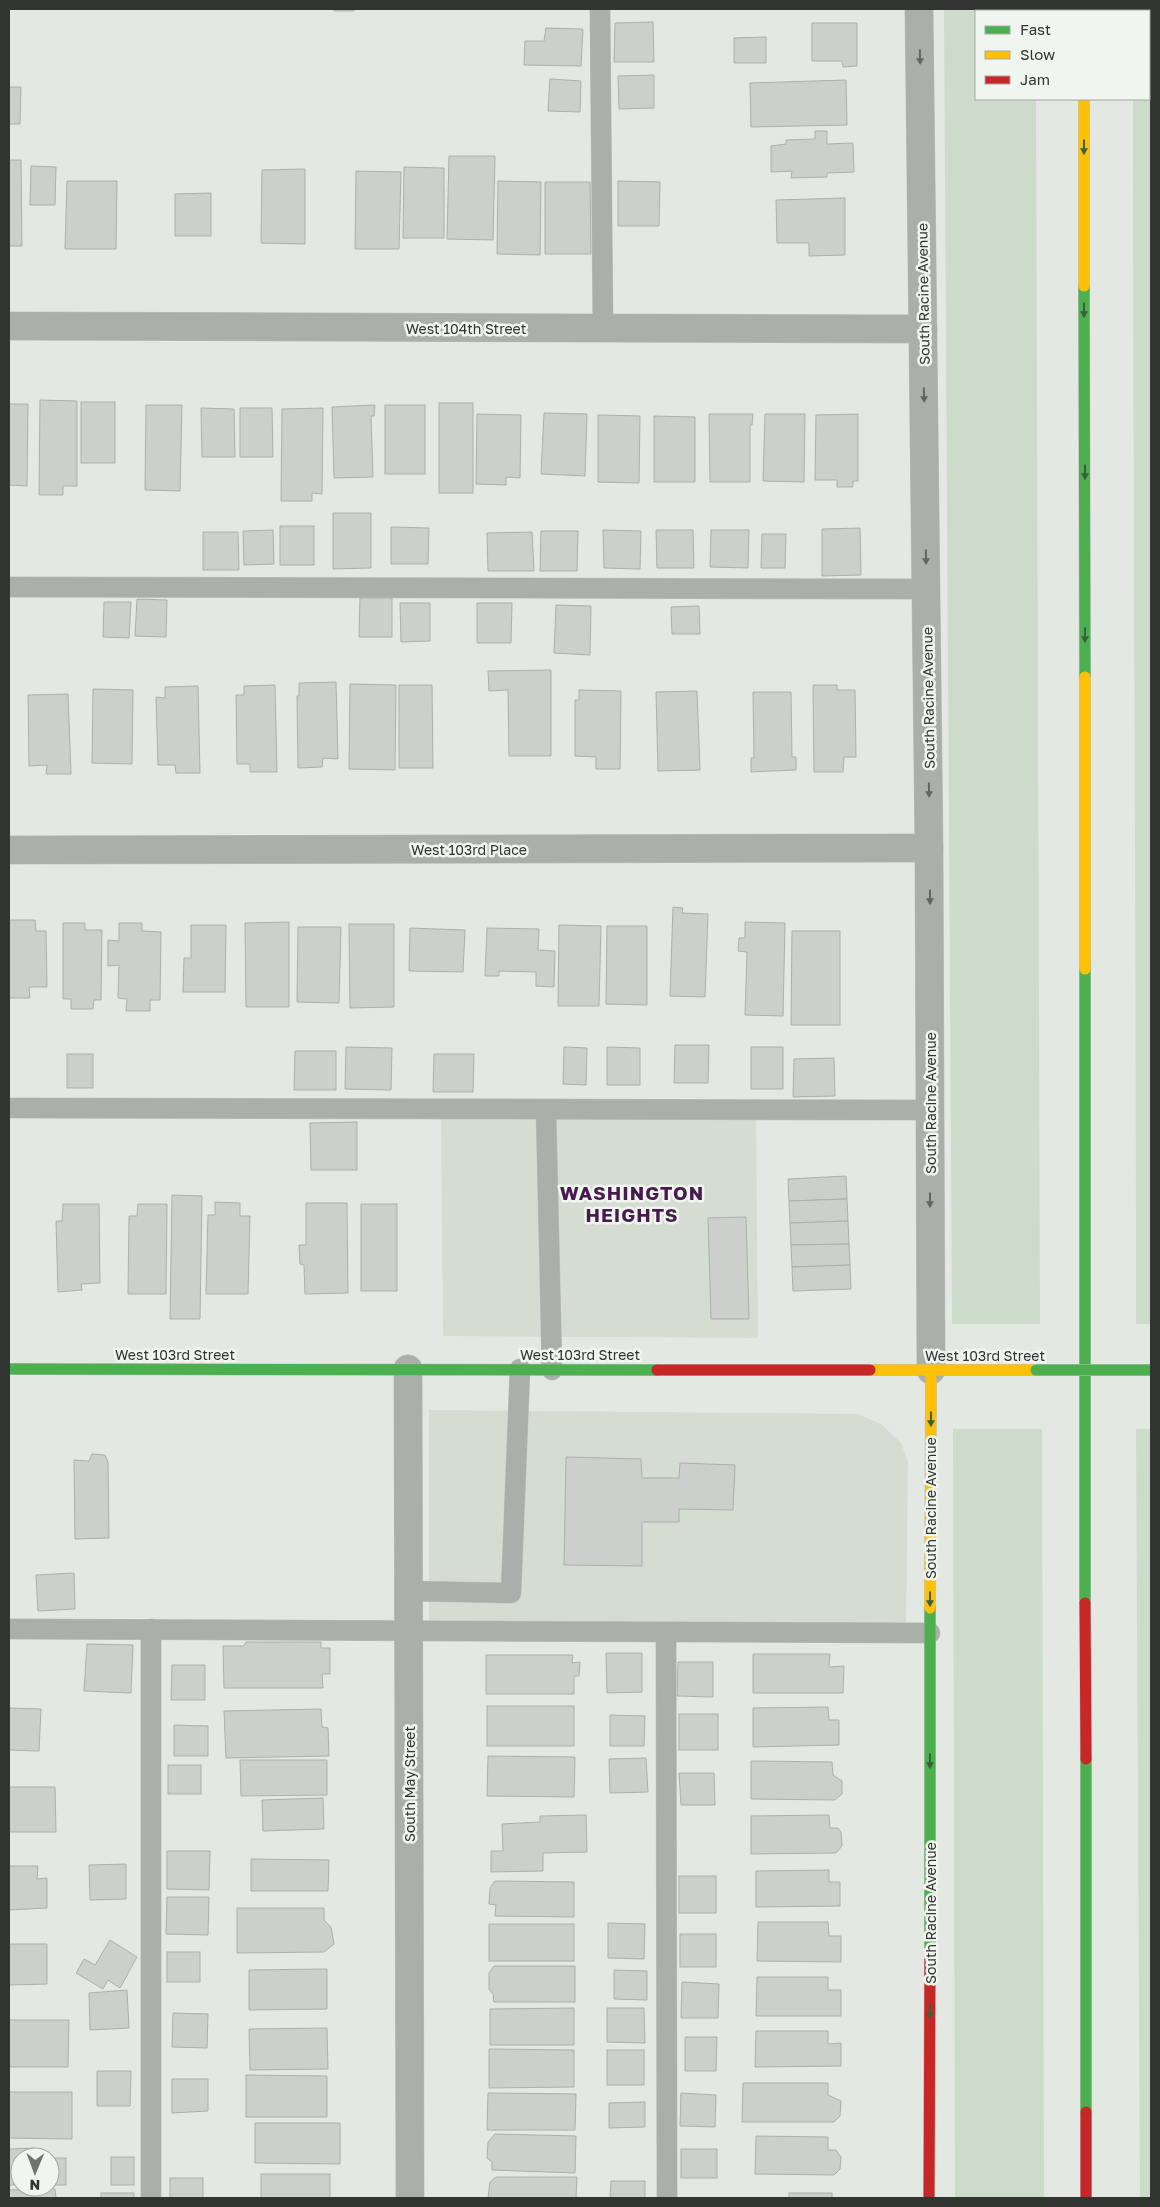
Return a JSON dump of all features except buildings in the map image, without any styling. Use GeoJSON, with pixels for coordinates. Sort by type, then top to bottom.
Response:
{"type":"FeatureCollection","features":[{"type":"Feature","properties":{"kind":"main road"},"geometry":{"type":"LineString","coordinates":[[1084,100],[1086,2198]]}},
{"type":"Feature","properties":{"kind":"main road","name":"West 103rd Street"},"geometry":{"type":"LineString","coordinates":[[9,1369],[1151,1370]]}},
{"type":"Feature","properties":{"kind":"main road","name":"South Racine Avenue"},"geometry":{"type":"LineString","coordinates":[[929,2198],[931,1370]]}},
{"type":"Feature","properties":{"kind":"street","name":"South Racine Avenue"},"geometry":{"type":"LineString","coordinates":[[919,9],[930,848],[931,1370]]}},
{"type":"Feature","properties":{"kind":"street","name":"West 104th Street"},"geometry":{"type":"LineString","coordinates":[[9,326],[924,330]]}},
{"type":"Feature","properties":{"kind":"street","name":"West 103rd Place"},"geometry":{"type":"LineString","coordinates":[[9,850],[930,848]]}},
{"type":"Feature","properties":{"kind":"street","name":"South May Street"},"geometry":{"type":"LineString","coordinates":[[408,1369],[410,2198]]}},
{"type":"Feature","properties":{"kind":"lane"},"geometry":{"type":"LineString","coordinates":[[600,9],[602,328]]}},
{"type":"Feature","properties":{"kind":"lane"},"geometry":{"type":"LineString","coordinates":[[9,587],[927,590]]}},
{"type":"Feature","properties":{"kind":"lane"},"geometry":{"type":"LineString","coordinates":[[9,1108],[930,1110]]}},
{"type":"Feature","properties":{"kind":"lane"},"geometry":{"type":"LineString","coordinates":[[546,1110],[552,1370]]}},
{"type":"Feature","properties":{"kind":"lane"},"geometry":{"type":"LineString","coordinates":[[409,1591],[510,1593],[520,1369]]}},
{"type":"Feature","properties":{"kind":"lane"},"geometry":{"type":"LineString","coordinates":[[9,1629],[930,1633]]}},
{"type":"Feature","properties":{"kind":"lane"},"geometry":{"type":"LineString","coordinates":[[151,1630],[151,2198]]}},
{"type":"Feature","properties":{"kind":"lane"},"geometry":{"type":"LineString","coordinates":[[666,1632],[667,2198]]}},
{"type":"Feature","properties":{"kind":"shaded area"},"geometry":{"type":"Polygon","coordinates":[[[756,1114],[758,1338],[443,1336],[441,1116],[756,1114]]]}},
{"type":"Feature","properties":{"kind":"shaded area"},"geometry":{"type":"Polygon","coordinates":[[[429,1410],[858,1414],[881,1424],[901,1443],[908,1461],[906,1633],[429,1631],[429,1410]]]}},
{"type":"Feature","properties":{"kind":"green space"},"geometry":{"type":"Polygon","coordinates":[[[944,9],[1036,9],[975,10],[975,100],[1036,100],[1040,1324],[952,1324],[944,9]]]}},
{"type":"Feature","properties":{"kind":"green space"},"geometry":{"type":"Polygon","coordinates":[[[1151,9],[1151,1324],[1136,1324],[1133,252],[1133,100],[1150,100],[1150,10],[1133,10],[1151,9]]]}},
{"type":"Feature","properties":{"kind":"green space"},"geometry":{"type":"Polygon","coordinates":[[[953,1429],[1042,1429],[1044,2198],[955,2198],[953,1429]]]}},
{"type":"Feature","properties":{"kind":"green space"},"geometry":{"type":"Polygon","coordinates":[[[1136,1429],[1151,1429],[1151,2198],[1140,2198],[1136,1429]]]}},
{"type":"Feature","properties":{"kind":"traffic: fast"},"geometry":{"type":"LineString","coordinates":[[1084,286],[1085,677]]}},
{"type":"Feature","properties":{"kind":"traffic: fast"},"geometry":{"type":"LineString","coordinates":[[1085,969],[1085,1603]]}},
{"type":"Feature","properties":{"kind":"traffic: fast"},"geometry":{"type":"LineString","coordinates":[[9,1369],[657,1370]]}},
{"type":"Feature","properties":{"kind":"traffic: fast"},"geometry":{"type":"LineString","coordinates":[[1036,1370],[1151,1370]]}},
{"type":"Feature","properties":{"kind":"traffic: fast"},"geometry":{"type":"LineString","coordinates":[[930,1608],[930,1951]]}},
{"type":"Feature","properties":{"kind":"traffic: fast"},"geometry":{"type":"LineString","coordinates":[[1086,1759],[1086,2112]]}},
{"type":"Feature","properties":{"kind":"traffic: slow"},"geometry":{"type":"LineString","coordinates":[[1084,100],[1084,286]]}},
{"type":"Feature","properties":{"kind":"traffic: slow"},"geometry":{"type":"LineString","coordinates":[[1085,677],[1085,969]]}},
{"type":"Feature","properties":{"kind":"traffic: slow"},"geometry":{"type":"LineString","coordinates":[[870,1370],[1036,1370]]}},
{"type":"Feature","properties":{"kind":"traffic: slow"},"geometry":{"type":"LineString","coordinates":[[930,1608],[931,1370]]}},
{"type":"Feature","properties":{"kind":"traffic: jam"},"geometry":{"type":"LineString","coordinates":[[657,1370],[870,1370]]}},
{"type":"Feature","properties":{"kind":"traffic: jam"},"geometry":{"type":"LineString","coordinates":[[1085,1603],[1086,1759]]}},
{"type":"Feature","properties":{"kind":"traffic: jam"},"geometry":{"type":"LineString","coordinates":[[929,2198],[930,1951]]}},
{"type":"Feature","properties":{"kind":"traffic: jam"},"geometry":{"type":"LineString","coordinates":[[1086,2112],[1086,2198]]}},
{"type":"Feature","properties":{"kind":"district","name":"WASHINGTON HEIGHTS"},"geometry":{"type":"Point","coordinates":[632,1203]}}]}
